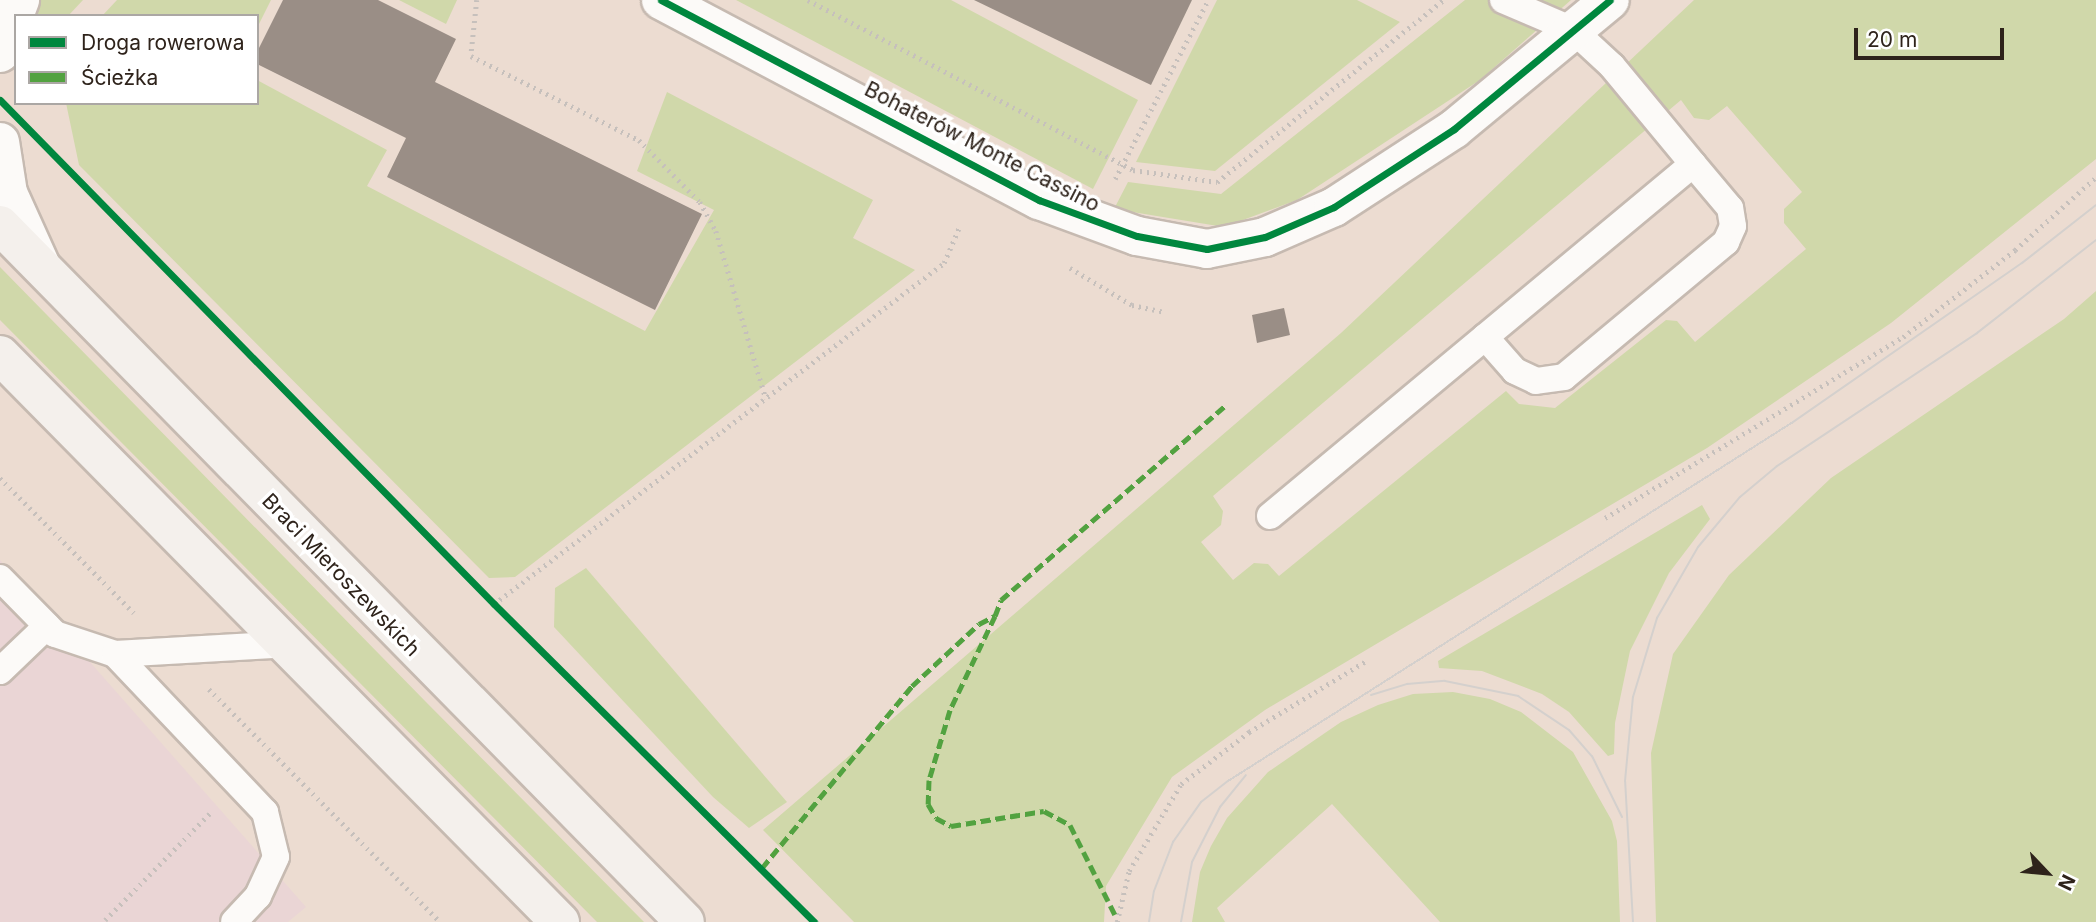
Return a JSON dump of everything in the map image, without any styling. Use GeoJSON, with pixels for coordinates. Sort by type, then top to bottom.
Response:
{"type":"FeatureCollection","features":[{"type":"Feature","properties":{"kind":"main road","name":"Braci Mieroszewskich"},"geometry":{"type":"LineString","coordinates":[[0,225],[685,922]]}},
{"type":"Feature","properties":{"kind":"main road"},"geometry":{"type":"LineString","coordinates":[[0,355],[560,922]]}},
{"type":"Feature","properties":{"kind":"street","name":"Bohaterów Monte Cassino"},"geometry":{"type":"LineString","coordinates":[[661,0],[1040,200],[1137,236],[1208,249],[1265,237],[1334,207],[1454,129],[1609,0]]}},
{"type":"Feature","properties":{"kind":"street"},"geometry":{"type":"LineString","coordinates":[[0,53],[14,16]]}},
{"type":"Feature","properties":{"kind":"street"},"geometry":{"type":"LineString","coordinates":[[0,142],[8,193],[43,269]]}},
{"type":"Feature","properties":{"kind":"lane"},"geometry":{"type":"LineString","coordinates":[[1485,337],[1516,371],[1536,381],[1564,377],[1726,242],[1733,226],[1730,208],[1612,65],[1573,30],[1503,0]]}},
{"type":"Feature","properties":{"kind":"lane"},"geometry":{"type":"LineString","coordinates":[[1270,516],[1693,164]]}},
{"type":"Feature","properties":{"kind":"lane"},"geometry":{"type":"LineString","coordinates":[[0,578],[55,634],[115,654],[286,644]]}},
{"type":"Feature","properties":{"kind":"lane"},"geometry":{"type":"LineString","coordinates":[[0,671],[47,626]]}},
{"type":"Feature","properties":{"kind":"lane"},"geometry":{"type":"LineString","coordinates":[[115,654],[265,812],[275,857],[258,896],[234,922]]}},
{"type":"Feature","properties":{"kind":"path"},"geometry":{"type":"LineString","coordinates":[[477,0],[471,56],[639,140],[700,202],[716,231],[766,399]]}},
{"type":"Feature","properties":{"kind":"path"},"geometry":{"type":"LineString","coordinates":[[808,0],[1122,165],[1217,182],[1443,0]]}},
{"type":"Feature","properties":{"kind":"path"},"geometry":{"type":"LineString","coordinates":[[1122,165],[1208,0]]}},
{"type":"Feature","properties":{"kind":"path"},"geometry":{"type":"LineString","coordinates":[[1605,518],[1903,337],[2015,250],[2096,177]]}},
{"type":"Feature","properties":{"kind":"path"},"geometry":{"type":"LineString","coordinates":[[494,604],[944,263],[959,227]]}},
{"type":"Feature","properties":{"kind":"path"},"geometry":{"type":"LineString","coordinates":[[1070,268],[1132,305],[1164,312]]}},
{"type":"Feature","properties":{"kind":"path"},"geometry":{"type":"LineString","coordinates":[[0,478],[440,922]]}},
{"type":"Feature","properties":{"kind":"path"},"geometry":{"type":"LineString","coordinates":[[1116,922],[1129,871],[1181,784],[1249,732],[1366,661]]}},
{"type":"Feature","properties":{"kind":"path"},"geometry":{"type":"LineString","coordinates":[[105,920],[273,752]]}},
{"type":"Feature","properties":{"kind":"shaded area"},"geometry":{"type":"Polygon","coordinates":[[[0,560],[306,907],[288,922],[0,922],[0,560]]]}},
{"type":"Feature","properties":{"kind":"green space"},"geometry":{"type":"Polygon","coordinates":[[[39,0],[83,0],[70,14],[33,14],[39,0]]]}},
{"type":"Feature","properties":{"kind":"green space"},"geometry":{"type":"Polygon","coordinates":[[[117,0],[271,0],[259,24],[259,14],[104,14],[117,0]]]}},
{"type":"Feature","properties":{"kind":"green space"},"geometry":{"type":"Polygon","coordinates":[[[399,0],[457,0],[446,24],[399,0]]]}},
{"type":"Feature","properties":{"kind":"green space"},"geometry":{"type":"Polygon","coordinates":[[[736,0],[951,0],[1138,100],[1093,189],[736,0]]]}},
{"type":"Feature","properties":{"kind":"green space"},"geometry":{"type":"Polygon","coordinates":[[[1217,0],[1357,0],[1400,22],[1215,171],[1136,162],[1217,0]]]}},
{"type":"Feature","properties":{"kind":"green space"},"geometry":{"type":"Polygon","coordinates":[[[1465,0],[1571,0],[1480,80],[1297,200],[1224,227],[1114,209],[1128,182],[1221,194],[1465,0]]]}},
{"type":"Feature","properties":{"kind":"green space"},"geometry":{"type":"Polygon","coordinates":[[[1694,0],[2096,0],[2096,159],[1891,323],[1707,448],[1265,710],[1172,777],[1106,886],[1104,922],[854,922],[763,830],[1341,333],[1694,0]],[[1681,100],[1213,496],[1223,511],[1221,525],[1201,542],[1233,580],[1254,563],[1268,564],[1279,576],[1506,391],[1519,404],[1555,408],[1666,320],[1677,321],[1695,342],[1806,249],[1784,223],[1784,209],[1802,192],[1727,106],[1709,120],[1694,118],[1681,100]]]}},
{"type":"Feature","properties":{"kind":"green space"},"geometry":{"type":"Polygon","coordinates":[[[259,81],[387,150],[367,186],[645,331],[714,210],[637,171],[667,92],[873,200],[853,238],[915,270],[515,577],[489,578],[79,165],[66,105],[259,105],[259,81]]]}},
{"type":"Feature","properties":{"kind":"green space"},"geometry":{"type":"Polygon","coordinates":[[[0,267],[644,922],[597,922],[0,320],[0,267]]]}},
{"type":"Feature","properties":{"kind":"green space"},"geometry":{"type":"Polygon","coordinates":[[[2096,291],[2096,922],[1656,922],[1651,753],[1673,654],[1729,575],[1831,478],[2064,319],[2096,291]]]}},
{"type":"Feature","properties":{"kind":"green space"},"geometry":{"type":"Polygon","coordinates":[[[1702,505],[1710,519],[1669,573],[1630,651],[1615,723],[1614,754],[1608,756],[1569,712],[1542,694],[1482,671],[1439,668],[1438,661],[1702,505]]]}},
{"type":"Feature","properties":{"kind":"green space"},"geometry":{"type":"Polygon","coordinates":[[[586,568],[787,802],[749,828],[713,797],[554,627],[555,588],[586,568]]]}},
{"type":"Feature","properties":{"kind":"green space"},"geometry":{"type":"Polygon","coordinates":[[[1453,692],[1490,699],[1521,712],[1573,752],[1612,821],[1617,841],[1620,922],[1440,922],[1332,804],[1217,908],[1225,922],[1192,922],[1200,872],[1211,846],[1227,818],[1268,772],[1341,722],[1378,705],[1413,694],[1453,692]]]}},
{"type":"Feature","properties":{"kind":"building"},"geometry":{"type":"Polygon","coordinates":[[[283,0],[378,0],[456,39],[435,82],[702,214],[655,310],[387,177],[406,138],[259,65],[259,48],[283,0]]]}},
{"type":"Feature","properties":{"kind":"building"},"geometry":{"type":"Polygon","coordinates":[[[974,0],[1192,0],[1151,85],[974,0]]]}},
{"type":"Feature","properties":{"kind":"building"},"geometry":{"type":"Polygon","coordinates":[[[1284,308],[1290,335],[1257,343],[1252,315],[1284,308]]]}},
{"type":"Feature","properties":{"kind":"tram line"},"geometry":{"type":"LineString","coordinates":[[1149,922],[1154,891],[1173,842],[1201,802],[1228,781],[1793,422],[2022,263],[2096,205]]}},
{"type":"Feature","properties":{"kind":"tram line"},"geometry":{"type":"LineString","coordinates":[[1633,922],[1625,781],[1633,697],[1657,618],[1698,547],[1740,497],[1777,466],[1977,333],[2096,240]]}},
{"type":"Feature","properties":{"kind":"tram line"},"geometry":{"type":"LineString","coordinates":[[1371,695],[1407,684],[1445,681],[1518,696],[1569,730],[1592,756],[1622,817]]}},
{"type":"Feature","properties":{"kind":"tram line"},"geometry":{"type":"LineString","coordinates":[[1181,922],[1192,862],[1220,807],[1246,775]]}},
{"type":"Feature","properties":{"kind":"marked path"},"geometry":{"type":"LineString","coordinates":[[995,616],[1001,600],[1225,406]]}},
{"type":"Feature","properties":{"kind":"marked path"},"geometry":{"type":"LineString","coordinates":[[762,868],[912,686],[979,624],[995,616],[950,710],[929,780],[928,804],[936,818],[951,826],[1044,811],[1070,825],[1117,919]]}},
{"type":"Feature","properties":{"kind":"cycle path"},"geometry":{"type":"LineString","coordinates":[[661,0],[1039,200],[1137,236],[1207,249],[1265,237],[1334,207],[1454,129],[1610,0]]}},
{"type":"Feature","properties":{"kind":"cycle path"},"geometry":{"type":"LineString","coordinates":[[0,100],[494,604],[814,922]]}}]}
